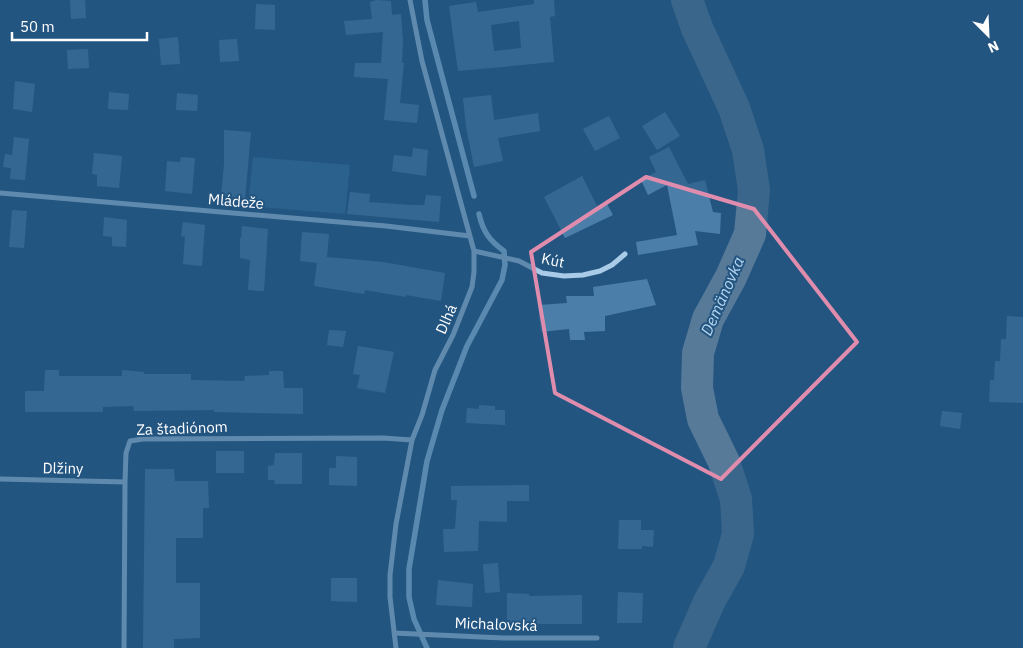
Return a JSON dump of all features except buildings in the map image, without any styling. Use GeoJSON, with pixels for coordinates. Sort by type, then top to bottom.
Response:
{"type":"FeatureCollection","features":[{"type":"Feature","properties":{"kind":"street","name":"Dlhá"},"geometry":{"type":"LineString","coordinates":[[396,648],[390,597],[390,575],[396,524],[412,440],[422,416],[435,370],[453,335],[472,288],[474,272],[474,251],[422,61],[410,0]]}},
{"type":"Feature","properties":{"kind":"street","name":"Mládeže"},"geometry":{"type":"LineString","coordinates":[[0,193],[386,226],[470,236]]}},
{"type":"Feature","properties":{"kind":"street","name":"Kút"},"geometry":{"type":"LineString","coordinates":[[474,251],[500,258],[519,260],[542,272],[564,276],[583,275],[600,271],[612,265],[625,254]]}},
{"type":"Feature","properties":{"kind":"street","name":"Za štadiónom"},"geometry":{"type":"LineString","coordinates":[[124,648],[124,482],[127,447],[130,442],[135,440],[383,438],[412,440]]}},
{"type":"Feature","properties":{"kind":"street","name":"Dlžiny"},"geometry":{"type":"LineString","coordinates":[[0,479],[124,482]]}},
{"type":"Feature","properties":{"kind":"street","name":"Michalovská"},"geometry":{"type":"LineString","coordinates":[[394,633],[503,638],[598,638]]}},
{"type":"Feature","properties":{"kind":"highlighted area"},"geometry":{"type":"Polygon","coordinates":[[[646,177],[754,209],[857,342],[721,479],[555,393],[531,252],[646,177]]]}},
{"type":"Feature","properties":{"kind":"shaded area"},"geometry":{"type":"Polygon","coordinates":[[[253,157],[350,165],[345,214],[248,206],[253,157]]]}},
{"type":"Feature","properties":{"kind":"waterway"},"geometry":{"type":"LineString","coordinates":[[425,0],[427,20],[474,196]]}},
{"type":"Feature","properties":{"kind":"waterway","name":"Demänovka"},"geometry":{"type":"LineString","coordinates":[[687,0],[697,28],[734,108],[748,150],[754,190],[750,234],[731,277],[708,319],[698,353],[697,388],[703,419],[724,462],[736,499],[738,534],[729,566],[709,602],[689,648]]}},
{"type":"Feature","properties":{"kind":"waterway"},"geometry":{"type":"LineString","coordinates":[[427,648],[414,619],[409,597],[409,569],[427,461],[442,410],[467,346],[502,280],[505,265],[504,251],[488,236],[479,214]]}}]}
